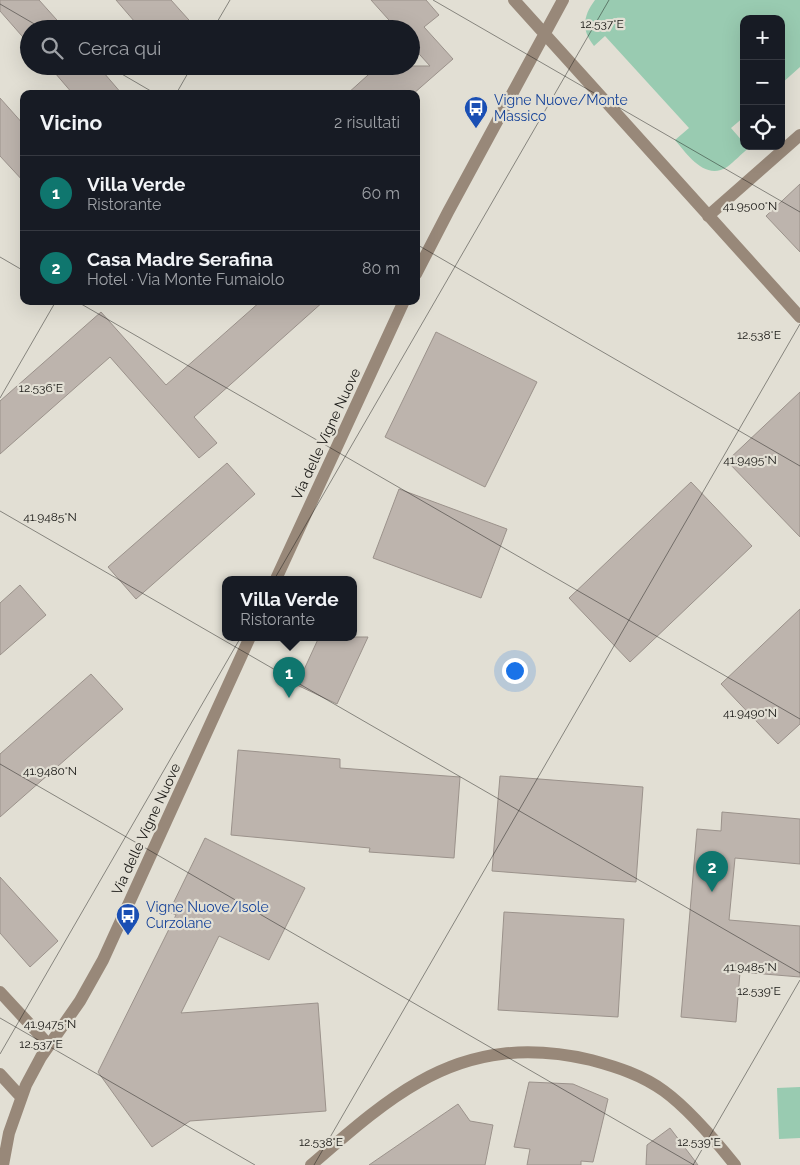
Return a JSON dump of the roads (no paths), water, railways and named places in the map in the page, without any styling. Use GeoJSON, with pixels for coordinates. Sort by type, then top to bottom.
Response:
{"type":"FeatureCollection","features":[{"type":"Feature","properties":{"kind":"street"},"geometry":{"type":"LineString","coordinates":[[514,0],[800,317]]}},
{"type":"Feature","properties":{"kind":"street"},"geometry":{"type":"LineString","coordinates":[[420,266],[451,205],[563,0]]}},
{"type":"Feature","properties":{"kind":"street"},"geometry":{"type":"LineString","coordinates":[[708,216],[800,135]]}},
{"type":"Feature","properties":{"kind":"street","name":"Via delle Vigne Nuove"},"geometry":{"type":"LineString","coordinates":[[277,576],[402,305]]}},
{"type":"Feature","properties":{"kind":"street","name":"Via delle Vigne Nuove"},"geometry":{"type":"LineString","coordinates":[[3,1165],[9,1133],[21,1097],[34,1068],[80,1001],[103,960],[248,641]]}},
{"type":"Feature","properties":{"kind":"street"},"geometry":{"type":"LineString","coordinates":[[0,992],[49,1045]]}},
{"type":"Feature","properties":{"kind":"street"},"geometry":{"type":"LineString","coordinates":[[311,1165],[398,1095],[439,1072],[476,1058],[531,1052],[560,1054],[590,1060],[622,1069],[646,1080],[676,1101],[735,1165]]}},
{"type":"Feature","properties":{"kind":"street"},"geometry":{"type":"LineString","coordinates":[[0,1074],[21,1097]]}},
{"type":"Feature","properties":{"kind":"place","name":"Vigne Nuove/Monte Massico"},"geometry":{"type":"Point","coordinates":[476,129]}},
{"type":"Feature","properties":{"kind":"place","name":"Villa Verde"},"geometry":{"type":"Point","coordinates":[289,698]}},
{"type":"Feature","properties":{"kind":"place","name":"Casa Madre Serafina"},"geometry":{"type":"Point","coordinates":[712,892]}},
{"type":"Feature","properties":{"kind":"place","name":"Vigne Nuove/Isole Curzolane"},"geometry":{"type":"Point","coordinates":[128,936]}}]}
